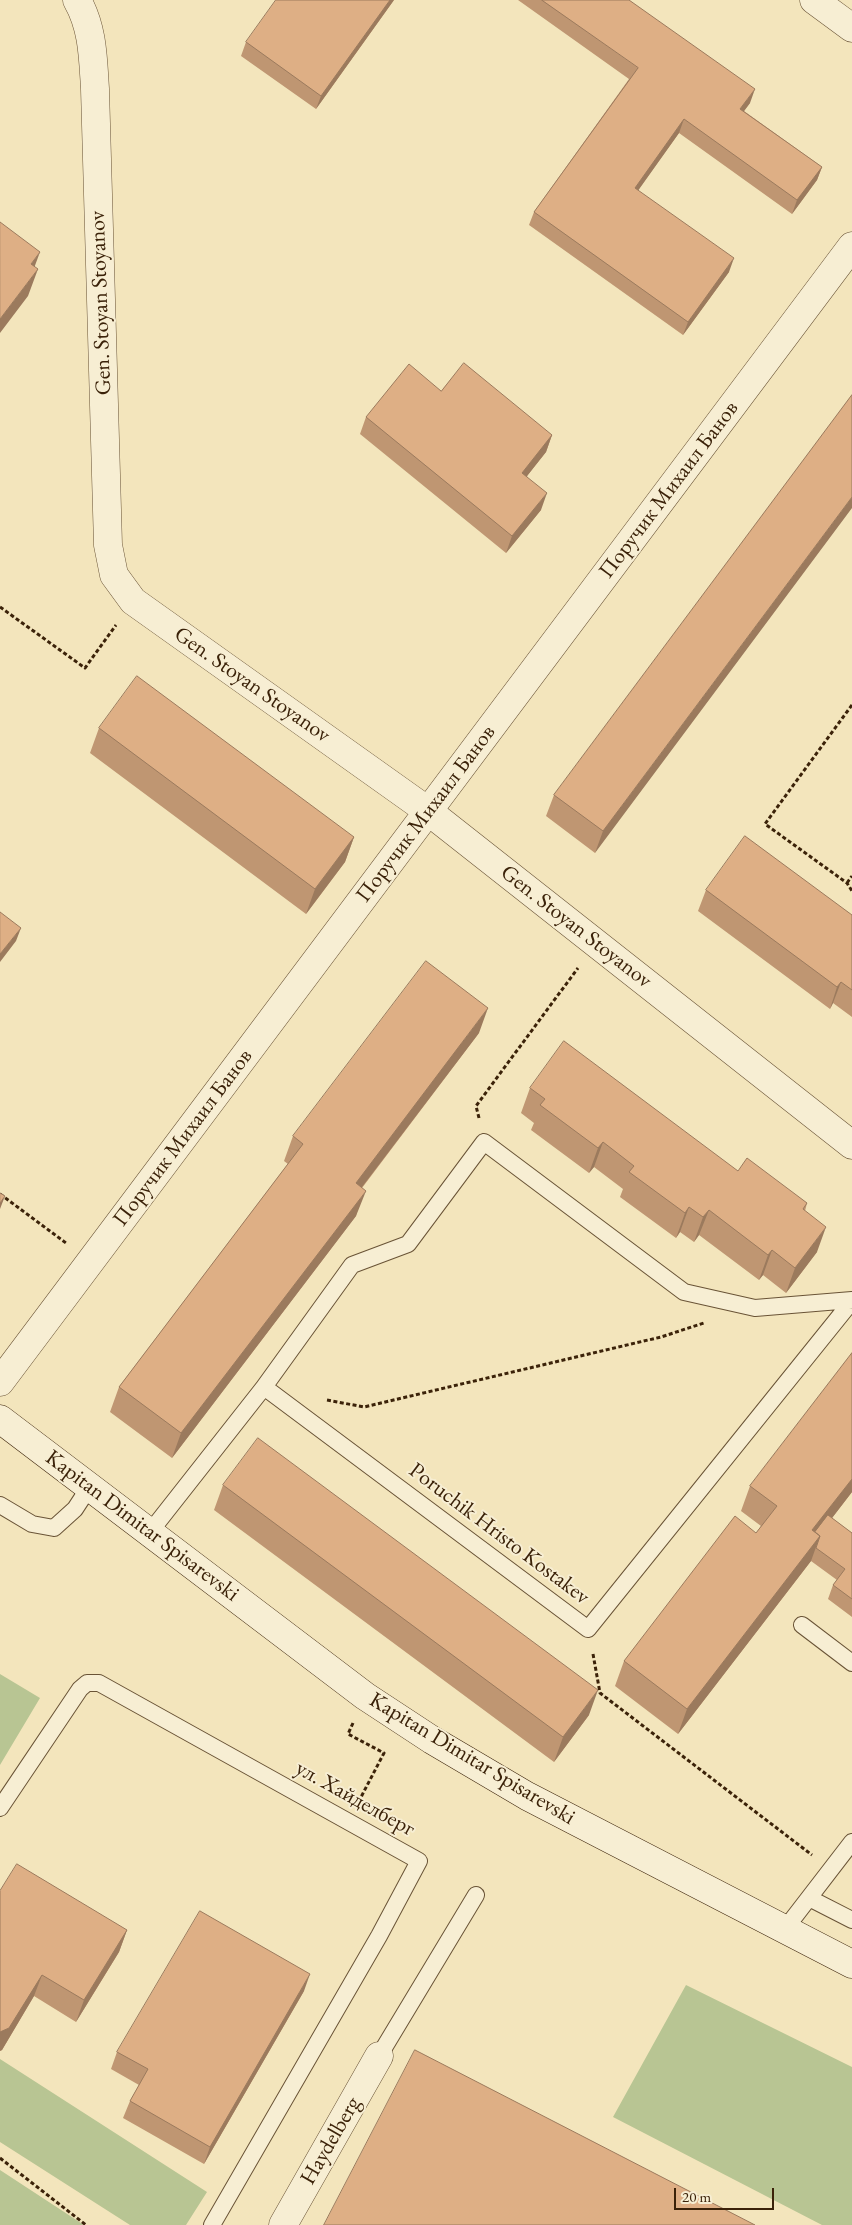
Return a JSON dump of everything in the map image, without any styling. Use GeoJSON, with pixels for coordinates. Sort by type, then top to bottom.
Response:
{"type":"FeatureCollection","features":[{"type":"Feature","properties":{"kind":"street","name":"Gen. Stoyan Stoyanov"},"geometry":{"type":"LineString","coordinates":[[77,0],[85,14],[92,40],[108,545],[114,575],[133,601],[428,811],[852,1145]]}},
{"type":"Feature","properties":{"kind":"street"},"geometry":{"type":"LineString","coordinates":[[814,0],[852,28]]}},
{"type":"Feature","properties":{"kind":"street","name":"Поручик Михаил Банов"},"geometry":{"type":"LineString","coordinates":[[0,1382],[852,246]]}},
{"type":"Feature","properties":{"kind":"street","name":"Kapitan Dimitar Spisarevski"},"geometry":{"type":"LineString","coordinates":[[0,1419],[365,1696],[432,1740],[527,1796],[852,1964]]}},
{"type":"Feature","properties":{"kind":"street","name":"Haydelberg"},"geometry":{"type":"LineString","coordinates":[[283,2225],[379,2056]]}},
{"type":"Feature","properties":{"kind":"lane"},"geometry":{"type":"LineString","coordinates":[[150,1532],[264,1387],[352,1265],[408,1244],[484,1142],[684,1292],[755,1308],[852,1300]]}},
{"type":"Feature","properties":{"kind":"lane","name":"Рoruchik Hristo Kostakev"},"geometry":{"type":"LineString","coordinates":[[264,1387],[588,1629],[852,1300]]}},
{"type":"Feature","properties":{"kind":"lane"},"geometry":{"type":"LineString","coordinates":[[0,1505],[32,1524],[54,1528],[75,1509],[90,1486]]}},
{"type":"Feature","properties":{"kind":"lane"},"geometry":{"type":"LineString","coordinates":[[802,1625],[852,1663]]}},
{"type":"Feature","properties":{"kind":"lane","name":"ул. Хайделберг"},"geometry":{"type":"LineString","coordinates":[[0,1808],[80,1689],[88,1683],[98,1683],[419,1861],[379,1936],[212,2225]]}},
{"type":"Feature","properties":{"kind":"lane"},"geometry":{"type":"LineString","coordinates":[[785,1929],[852,1842]]}},
{"type":"Feature","properties":{"kind":"lane"},"geometry":{"type":"LineString","coordinates":[[379,2056],[476,1895]]}},
{"type":"Feature","properties":{"kind":"lane"},"geometry":{"type":"LineString","coordinates":[[809,1898],[852,1920]]}},
{"type":"Feature","properties":{"kind":"path"},"geometry":{"type":"LineString","coordinates":[[0,607],[84,668],[133,601]]}},
{"type":"Feature","properties":{"kind":"path"},"geometry":{"type":"LineString","coordinates":[[852,705],[765,824],[847,883],[852,891]]}},
{"type":"Feature","properties":{"kind":"path"},"geometry":{"type":"LineString","coordinates":[[847,883],[852,876]]}},
{"type":"Feature","properties":{"kind":"path"},"geometry":{"type":"LineString","coordinates":[[484,1142],[476,1106],[596,943]]}},
{"type":"Feature","properties":{"kind":"path"},"geometry":{"type":"LineString","coordinates":[[0,1194],[90,1262]]}},
{"type":"Feature","properties":{"kind":"path"},"geometry":{"type":"LineString","coordinates":[[318,1398],[364,1407],[661,1337],[708,1322]]}},
{"type":"Feature","properties":{"kind":"path"},"geometry":{"type":"LineString","coordinates":[[588,1629],[600,1692],[831,1870]]}},
{"type":"Feature","properties":{"kind":"path"},"geometry":{"type":"LineString","coordinates":[[348,1734],[384,1753],[358,1801]]}},
{"type":"Feature","properties":{"kind":"path"},"geometry":{"type":"LineString","coordinates":[[0,2158],[86,2225]]}},
{"type":"Feature","properties":{"kind":"green space"},"geometry":{"type":"Polygon","coordinates":[[[0,1674],[40,1698],[0,1765],[0,1674]]]}},
{"type":"Feature","properties":{"kind":"green space"},"geometry":{"type":"Polygon","coordinates":[[[686,1985],[852,2067],[852,2225],[822,2225],[613,2117],[686,1985]]]}},
{"type":"Feature","properties":{"kind":"green space"},"geometry":{"type":"Polygon","coordinates":[[[0,2059],[207,2192],[186,2225],[130,2225],[0,2142],[0,2059]]]}},
{"type":"Feature","properties":{"kind":"green space"},"geometry":{"type":"Polygon","coordinates":[[[0,2170],[84,2225],[0,2225],[0,2170]]]}},
{"type":"Feature","properties":{"kind":"building"},"geometry":{"type":"Polygon","coordinates":[[[276,0],[390,0],[321,96],[246,42],[276,0]]]}},
{"type":"Feature","properties":{"kind":"building"},"geometry":{"type":"Polygon","coordinates":[[[542,0],[629,0],[755,89],[740,109],[822,167],[797,200],[684,119],[635,188],[734,258],[688,322],[534,212],[638,68],[542,0]]]}},
{"type":"Feature","properties":{"kind":"building"},"geometry":{"type":"Polygon","coordinates":[[[0,222],[40,252],[31,264],[38,269],[0,319],[0,222]]]}},
{"type":"Feature","properties":{"kind":"building"},"geometry":{"type":"Polygon","coordinates":[[[464,363],[552,435],[522,473],[547,493],[512,536],[366,417],[409,364],[441,391],[464,363]]]}},
{"type":"Feature","properties":{"kind":"building"},"geometry":{"type":"Polygon","coordinates":[[[852,395],[852,497],[603,831],[554,795],[852,395]]]}},
{"type":"Feature","properties":{"kind":"building"},"geometry":{"type":"Polygon","coordinates":[[[137,676],[354,837],[315,889],[99,728],[137,676]]]}},
{"type":"Feature","properties":{"kind":"building"},"geometry":{"type":"Polygon","coordinates":[[[745,836],[852,915],[852,990],[841,982],[837,987],[706,890],[745,836]]]}},
{"type":"Feature","properties":{"kind":"building"},"geometry":{"type":"Polygon","coordinates":[[[0,912],[21,928],[0,954],[0,912]]]}},
{"type":"Feature","properties":{"kind":"building"},"geometry":{"type":"Polygon","coordinates":[[[426,961],[488,1008],[356,1183],[366,1191],[181,1433],[119,1387],[303,1144],[293,1136],[426,961]]]}},
{"type":"Feature","properties":{"kind":"building"},"geometry":{"type":"Polygon","coordinates":[[[564,1041],[738,1171],[747,1158],[807,1203],[803,1209],[826,1227],[795,1268],[772,1250],[768,1255],[709,1210],[703,1217],[689,1207],[685,1213],[629,1172],[634,1166],[603,1142],[598,1148],[540,1105],[545,1099],[530,1088],[564,1041]]]}},
{"type":"Feature","properties":{"kind":"building"},"geometry":{"type":"Polygon","coordinates":[[[0,1193],[5,1196],[0,1203],[0,1193]]]}},
{"type":"Feature","properties":{"kind":"building"},"geometry":{"type":"Polygon","coordinates":[[[852,1353],[852,1479],[812,1530],[820,1536],[687,1709],[624,1661],[735,1516],[756,1533],[777,1506],[750,1486],[852,1353]]]}},
{"type":"Feature","properties":{"kind":"building"},"geometry":{"type":"Polygon","coordinates":[[[258,1438],[598,1690],[563,1737],[223,1485],[258,1438]]]}},
{"type":"Feature","properties":{"kind":"building"},"geometry":{"type":"Polygon","coordinates":[[[828,1515],[852,1533],[852,1599],[833,1585],[845,1569],[816,1548],[820,1536],[815,1532],[828,1515]]]}},
{"type":"Feature","properties":{"kind":"building"},"geometry":{"type":"Polygon","coordinates":[[[17,1864],[127,1930],[84,2000],[42,1975],[9,2028],[0,2032],[0,1891],[17,1864]]]}},
{"type":"Feature","properties":{"kind":"building"},"geometry":{"type":"Polygon","coordinates":[[[200,1911],[310,1974],[210,2147],[130,2101],[148,2069],[117,2052],[200,1911]]]}},
{"type":"Feature","properties":{"kind":"building"},"geometry":{"type":"Polygon","coordinates":[[[415,2050],[755,2225],[324,2225],[415,2050]]]}}]}
